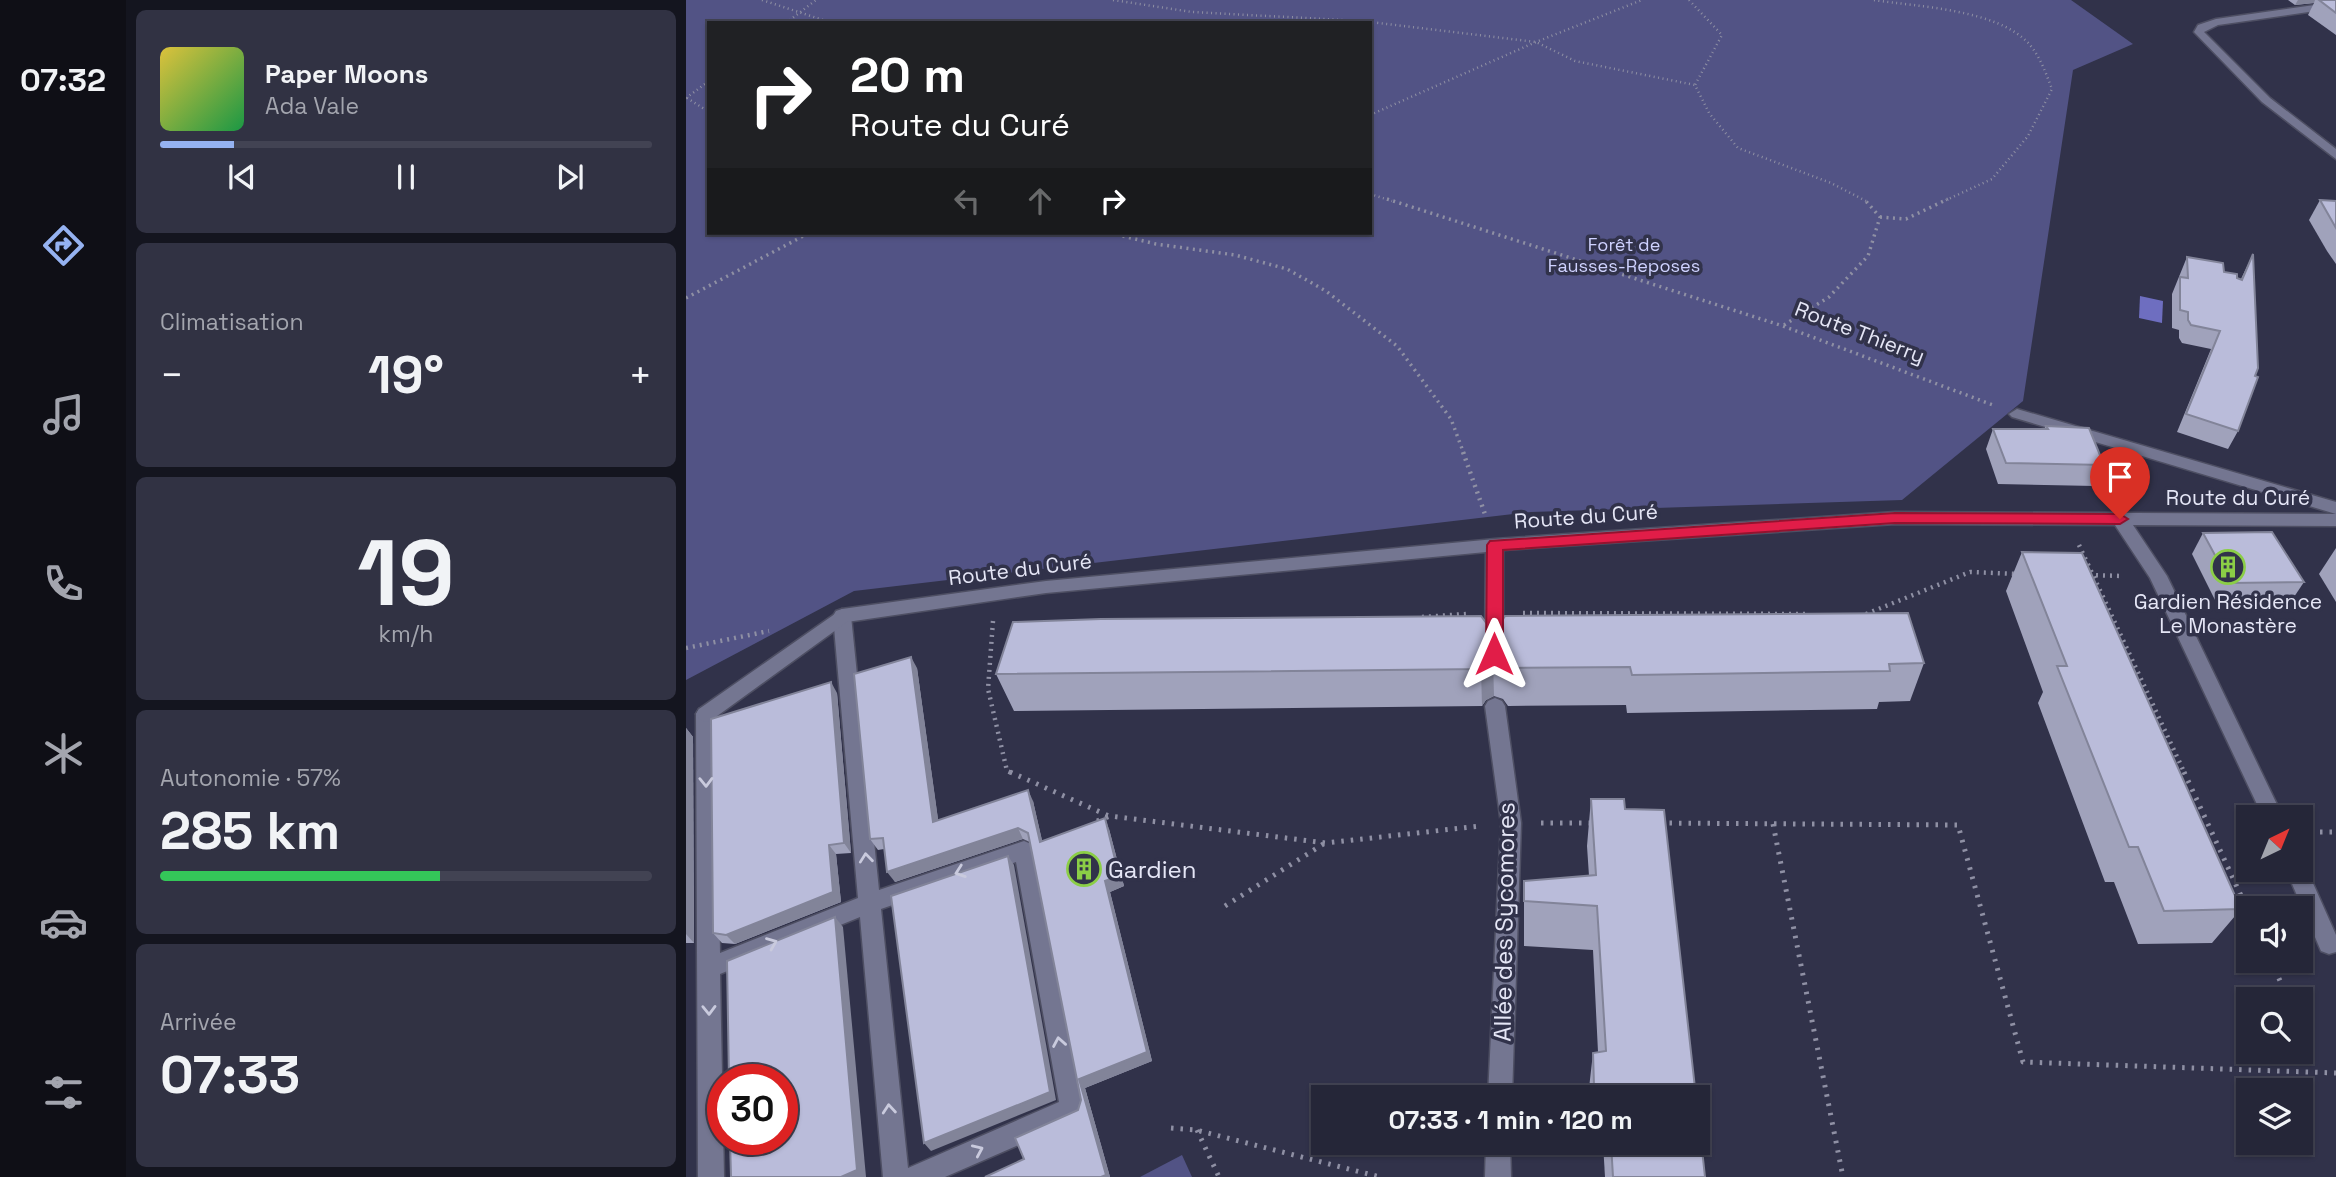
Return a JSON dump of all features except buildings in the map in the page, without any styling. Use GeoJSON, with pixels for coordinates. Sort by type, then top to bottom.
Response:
{"type":"FeatureCollection","features":[{"type":"Feature","properties":{"kind":"street"},"geometry":{"type":"LineString","coordinates":[[2336,5],[2216,22],[2202,27],[2199,32],[2266,100],[2336,155]]}},
{"type":"Feature","properties":{"kind":"street"},"geometry":{"type":"LineString","coordinates":[[2017,414],[2336,508]]}},
{"type":"Feature","properties":{"kind":"street","name":"Route du Curé"},"geometry":{"type":"LineString","coordinates":[[708,968],[706,714],[842,616],[1046,587],[1495,545],[1895,518],[2336,520]]}},
{"type":"Feature","properties":{"kind":"street"},"geometry":{"type":"LineString","coordinates":[[2120,519],[2158,576],[2267,805]]}},
{"type":"Feature","properties":{"kind":"street"},"geometry":{"type":"LineString","coordinates":[[1494,654],[1495,545]]}},
{"type":"Feature","properties":{"kind":"street"},"geometry":{"type":"LineString","coordinates":[[842,616],[896,1177]]}},
{"type":"Feature","properties":{"kind":"street","name":"Allée des Sycomores"},"geometry":{"type":"LineString","coordinates":[[1495,706],[1511,823],[1500,1085]]}},
{"type":"Feature","properties":{"kind":"street"},"geometry":{"type":"LineString","coordinates":[[711,1177],[708,968],[870,903],[1024,850],[1072,1109],[916,1177]]}},
{"type":"Feature","properties":{"kind":"street"},"geometry":{"type":"LineString","coordinates":[[2302,882],[2329,944]]}},
{"type":"Feature","properties":{"kind":"street"},"geometry":{"type":"LineString","coordinates":[[1498,1155],[1498,1177]]}},
{"type":"Feature","properties":{"kind":"path"},"geometry":{"type":"LineString","coordinates":[[762,0],[826,21]]}},
{"type":"Feature","properties":{"kind":"path"},"geometry":{"type":"LineString","coordinates":[[789,21],[816,0]]}},
{"type":"Feature","properties":{"kind":"path"},"geometry":{"type":"LineString","coordinates":[[1112,0],[1192,12],[1362,21]]}},
{"type":"Feature","properties":{"kind":"path"},"geometry":{"type":"LineString","coordinates":[[1372,114],[1642,0]]}},
{"type":"Feature","properties":{"kind":"path"},"geometry":{"type":"LineString","coordinates":[[1689,0],[1722,35],[1695,85]]}},
{"type":"Feature","properties":{"kind":"path"},"geometry":{"type":"LineString","coordinates":[[1372,22],[1536,43],[1575,61],[1639,71],[1695,85],[1709,113],[1738,148],[1863,198],[1880,217],[1906,219],[1992,179],[2028,136],[2052,89],[2038,58],[2026,42],[2001,25],[1982,19],[1874,0]]}},
{"type":"Feature","properties":{"kind":"path"},"geometry":{"type":"LineString","coordinates":[[707,82],[686,97],[707,111]]}},
{"type":"Feature","properties":{"kind":"path","name":"Route Thierry"},"geometry":{"type":"LineString","coordinates":[[1372,195],[1783,326],[2017,414]]}},
{"type":"Feature","properties":{"kind":"path"},"geometry":{"type":"LineString","coordinates":[[1783,326],[1829,298],[1868,256],[1880,217]]}},
{"type":"Feature","properties":{"kind":"path"},"geometry":{"type":"LineString","coordinates":[[686,298],[806,235]]}},
{"type":"Feature","properties":{"kind":"path"},"geometry":{"type":"LineString","coordinates":[[1118,235],[1156,244],[1235,255],[1287,269],[1326,290],[1397,346],[1451,419],[1495,545]]}},
{"type":"Feature","properties":{"kind":"path"},"geometry":{"type":"LineString","coordinates":[[2067,519],[2241,896]]}},
{"type":"Feature","properties":{"kind":"path"},"geometry":{"type":"LineString","coordinates":[[1854,614],[1868,614],[1970,572],[2025,574]]}},
{"type":"Feature","properties":{"kind":"path"},"geometry":{"type":"LineString","coordinates":[[2080,575],[2158,576]]}},
{"type":"Feature","properties":{"kind":"path"},"geometry":{"type":"LineString","coordinates":[[995,595],[988,689],[1007,771],[1110,816],[1326,843],[1511,823],[1594,823]]}},
{"type":"Feature","properties":{"kind":"path"},"geometry":{"type":"LineString","coordinates":[[1411,617],[1494,613],[1812,614]]}},
{"type":"Feature","properties":{"kind":"path"},"geometry":{"type":"LineString","coordinates":[[686,648],[775,630]]}},
{"type":"Feature","properties":{"kind":"path"},"geometry":{"type":"LineString","coordinates":[[1086,826],[1110,816]]}},
{"type":"Feature","properties":{"kind":"path"},"geometry":{"type":"LineString","coordinates":[[1649,823],[1958,825],[2023,1062],[2336,1073]]}},
{"type":"Feature","properties":{"kind":"path"},"geometry":{"type":"LineString","coordinates":[[1773,824],[1843,1177]]}},
{"type":"Feature","properties":{"kind":"path"},"geometry":{"type":"LineString","coordinates":[[2314,832],[2336,832]]}},
{"type":"Feature","properties":{"kind":"path"},"geometry":{"type":"LineString","coordinates":[[1225,906],[1326,843]]}},
{"type":"Feature","properties":{"kind":"path"},"geometry":{"type":"LineString","coordinates":[[2276,973],[2281,983]]}},
{"type":"Feature","properties":{"kind":"path"},"geometry":{"type":"LineString","coordinates":[[1171,1128],[1196,1130],[1380,1177]]}},
{"type":"Feature","properties":{"kind":"path"},"geometry":{"type":"LineString","coordinates":[[1196,1130],[1219,1177]]}},
{"type":"Feature","properties":{"kind":"green space","name":"Forêt de Fausses-Reposes"},"geometry":{"type":"Polygon","coordinates":[[[686,0],[2071,0],[2133,44],[2073,70],[2023,401],[1902,500],[1531,512],[854,591],[686,680],[686,0]]]}},
{"type":"Feature","properties":{"kind":"green space"},"geometry":{"type":"Polygon","coordinates":[[[1182,1155],[1192,1177],[1140,1177],[1182,1155]]]}},
{"type":"Feature","properties":{"kind":"shaded area"},"geometry":{"type":"Polygon","coordinates":[[[2140,296],[2163,301],[2162,323],[2139,318],[2140,296]]]}},
{"type":"Feature","properties":{"kind":"place","name":"Gardien Résidence Le Monastère"},"geometry":{"type":"Point","coordinates":[2228,567]}},
{"type":"Feature","properties":{"kind":"place","name":"Gardien"},"geometry":{"type":"Point","coordinates":[1084,869]}},
{"type":"Feature","properties":{"kind":"route"},"geometry":{"type":"LineString","coordinates":[[1494,654],[1495,545],[1895,518],[2120,519]]}}]}
